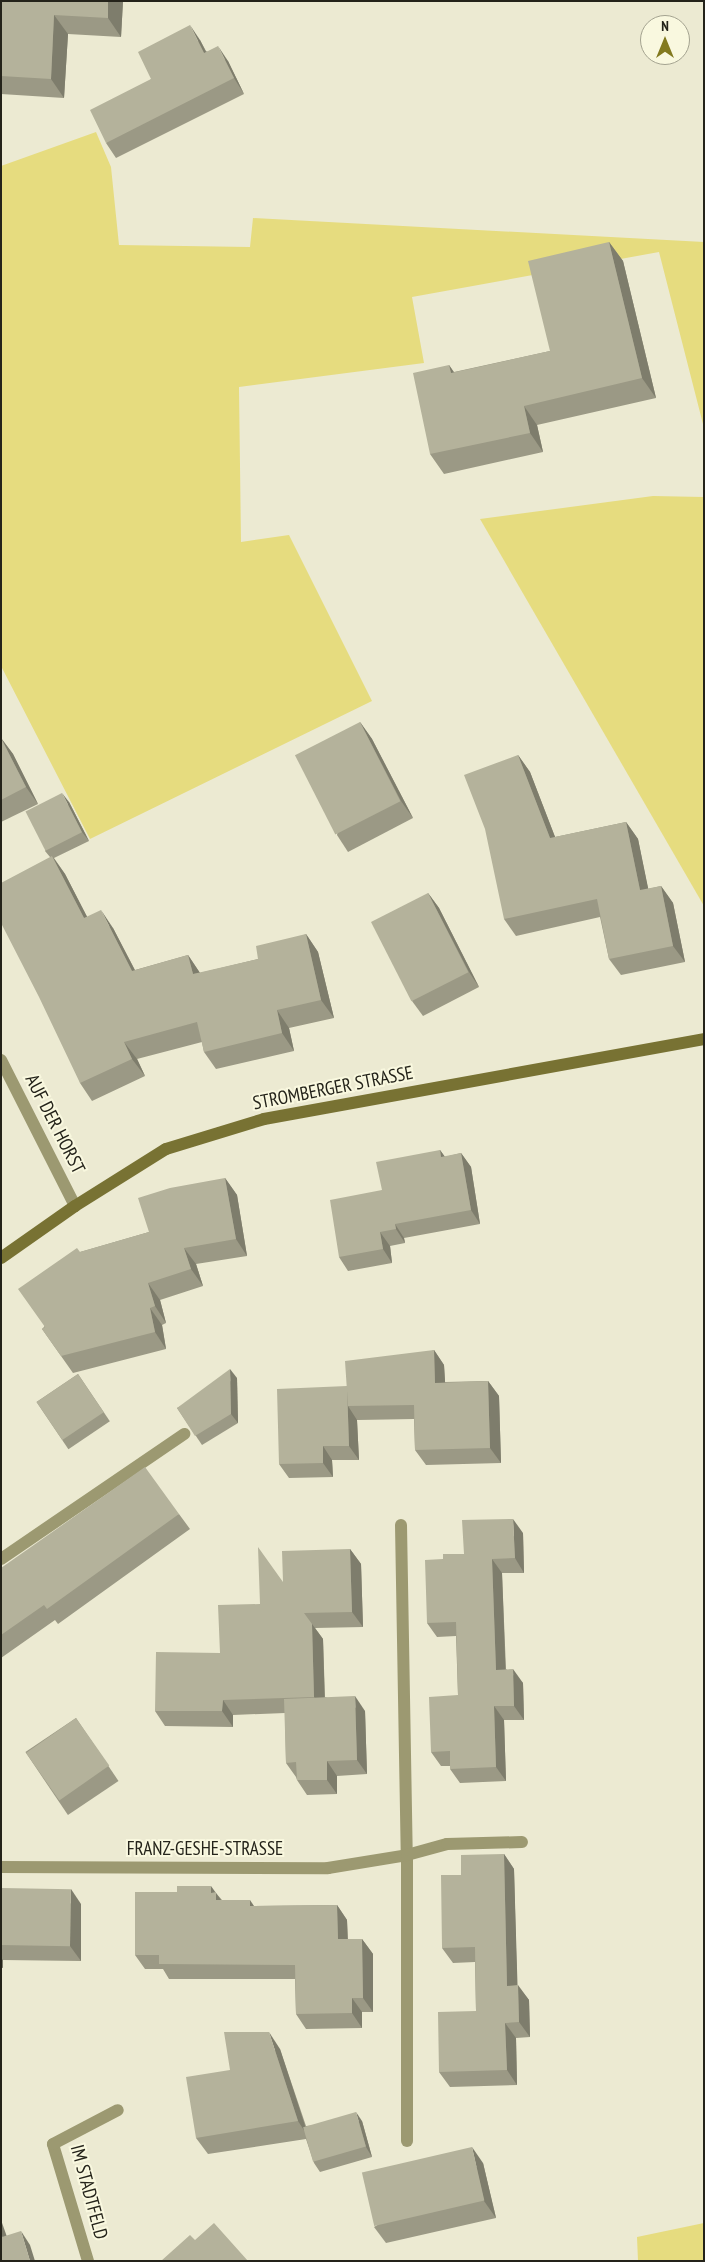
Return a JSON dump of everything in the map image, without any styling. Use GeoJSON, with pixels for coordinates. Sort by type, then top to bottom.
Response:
{"type":"FeatureCollection","features":[{"type":"Feature","properties":{"kind":"main road","name":"STROMBERGER STRASSE"},"geometry":{"type":"LineString","coordinates":[[1,1258],[75,1206],[166,1149],[264,1119],[704,1039]]}},
{"type":"Feature","properties":{"kind":"street","name":"AUF DER HORST"},"geometry":{"type":"LineString","coordinates":[[1,1060],[75,1206]]}},
{"type":"Feature","properties":{"kind":"street"},"geometry":{"type":"LineString","coordinates":[[1,1559],[184,1434]]}},
{"type":"Feature","properties":{"kind":"street"},"geometry":{"type":"LineString","coordinates":[[400,1525],[407,1855],[407,2141]]}},
{"type":"Feature","properties":{"kind":"street","name":"FRANZ-GESHE-STRASSE"},"geometry":{"type":"LineString","coordinates":[[1,1867],[328,1868],[407,1855],[447,1844],[522,1842]]}},
{"type":"Feature","properties":{"kind":"street","name":"IM STADTFELD"},"geometry":{"type":"LineString","coordinates":[[88,2261],[53,2144],[118,2110]]}},
{"type":"Feature","properties":{"kind":"shaded area"},"geometry":{"type":"Polygon","coordinates":[[[96,132],[111,167],[119,245],[250,247],[253,218],[704,242],[704,428],[659,252],[412,297],[424,363],[239,387],[241,542],[289,535],[372,701],[90,839],[1,666],[1,166],[96,132]]]}},
{"type":"Feature","properties":{"kind":"shaded area"},"geometry":{"type":"Polygon","coordinates":[[[653,496],[704,497],[704,906],[480,519],[653,496]]]}},
{"type":"Feature","properties":{"kind":"shaded area"},"geometry":{"type":"Polygon","coordinates":[[[704,2223],[704,2261],[638,2261],[637,2237],[704,2223]]]}},
{"type":"Feature","properties":{"kind":"building"},"geometry":{"type":"Polygon","coordinates":[[[1,1],[108,1],[108,18],[54,15],[51,79],[1,76],[1,1]]]}},
{"type":"Feature","properties":{"kind":"building"},"geometry":{"type":"Polygon","coordinates":[[[190,25],[204,53],[218,46],[234,78],[106,143],[90,110],[151,79],[138,52],[190,25]]]}},
{"type":"Feature","properties":{"kind":"building"},"geometry":{"type":"Polygon","coordinates":[[[609,242],[642,378],[524,406],[530,433],[430,454],[413,373],[449,365],[451,373],[550,351],[528,261],[609,242]]]}},
{"type":"Feature","properties":{"kind":"building"},"geometry":{"type":"Polygon","coordinates":[[[360,722],[400,801],[335,834],[295,755],[360,722]]]}},
{"type":"Feature","properties":{"kind":"building"},"geometry":{"type":"Polygon","coordinates":[[[1,738],[26,787],[1,800],[1,738]]]}},
{"type":"Feature","properties":{"kind":"building"},"geometry":{"type":"Polygon","coordinates":[[[518,755],[550,838],[626,822],[640,890],[661,886],[673,946],[609,959],[597,899],[504,919],[485,829],[464,775],[518,755]]]}},
{"type":"Feature","properties":{"kind":"building"},"geometry":{"type":"Polygon","coordinates":[[[62,793],[82,832],[45,851],[25,812],[62,793]]]}},
{"type":"Feature","properties":{"kind":"building"},"geometry":{"type":"Polygon","coordinates":[[[52,856],[84,918],[101,910],[132,971],[188,955],[193,974],[258,959],[256,946],[306,934],[321,1000],[277,1010],[282,1033],[204,1052],[197,1022],[124,1042],[132,1059],[80,1083],[1,923],[1,883],[52,856]]]}},
{"type":"Feature","properties":{"kind":"building"},"geometry":{"type":"Polygon","coordinates":[[[428,893],[468,972],[411,1001],[371,922],[428,893]]]}},
{"type":"Feature","properties":{"kind":"building"},"geometry":{"type":"Polygon","coordinates":[[[440,1150],[441,1157],[461,1153],[471,1210],[395,1224],[396,1229],[380,1232],[383,1249],[339,1257],[330,1200],[382,1190],[376,1162],[440,1150]]]}},
{"type":"Feature","properties":{"kind":"building"},"geometry":{"type":"Polygon","coordinates":[[[225,1178],[236,1239],[184,1248],[191,1269],[148,1283],[155,1306],[150,1308],[155,1332],[61,1356],[42,1329],[45,1327],[18,1289],[77,1248],[80,1252],[149,1232],[138,1198],[170,1188],[225,1178]]]}},
{"type":"Feature","properties":{"kind":"building"},"geometry":{"type":"Polygon","coordinates":[[[434,1350],[435,1383],[488,1381],[490,1448],[415,1450],[414,1405],[348,1406],[345,1361],[434,1350]]]}},
{"type":"Feature","properties":{"kind":"building"},"geometry":{"type":"Polygon","coordinates":[[[230,1369],[231,1414],[195,1436],[177,1408],[230,1369]]]}},
{"type":"Feature","properties":{"kind":"building"},"geometry":{"type":"Polygon","coordinates":[[[78,1374],[104,1412],[62,1440],[37,1402],[78,1374]]]}},
{"type":"Feature","properties":{"kind":"building"},"geometry":{"type":"Polygon","coordinates":[[[347,1386],[349,1446],[323,1446],[323,1463],[279,1464],[277,1389],[347,1386]]]}},
{"type":"Feature","properties":{"kind":"building"},"geometry":{"type":"Polygon","coordinates":[[[145,1467],[179,1514],[47,1609],[44,1605],[1,1635],[1,1568],[145,1467]]]}},
{"type":"Feature","properties":{"kind":"building"},"geometry":{"type":"Polygon","coordinates":[[[513,1519],[515,1558],[492,1559],[496,1670],[513,1669],[514,1706],[494,1706],[496,1767],[450,1769],[450,1751],[431,1752],[429,1697],[458,1695],[456,1622],[427,1623],[425,1560],[443,1559],[443,1554],[464,1554],[462,1520],[513,1519]]]}},
{"type":"Feature","properties":{"kind":"building"},"geometry":{"type":"Polygon","coordinates":[[[258,1547],[283,1582],[282,1551],[350,1549],[352,1612],[304,1613],[312,1624],[314,1697],[223,1700],[222,1711],[155,1711],[156,1652],[220,1653],[218,1605],[260,1604],[258,1547]]]}},
{"type":"Feature","properties":{"kind":"building"},"geometry":{"type":"Polygon","coordinates":[[[355,1696],[357,1760],[327,1761],[327,1780],[297,1780],[296,1762],[286,1763],[284,1699],[355,1696]]]}},
{"type":"Feature","properties":{"kind":"building"},"geometry":{"type":"Polygon","coordinates":[[[76,1718],[109,1766],[59,1800],[26,1753],[76,1718]]]}},
{"type":"Feature","properties":{"kind":"building"},"geometry":{"type":"Polygon","coordinates":[[[504,1854],[507,1986],[518,1985],[519,2022],[505,2023],[507,2070],[439,2072],[438,2012],[476,2011],[475,1947],[442,1948],[441,1875],[461,1875],[461,1855],[504,1854]]]}},
{"type":"Feature","properties":{"kind":"building"},"geometry":{"type":"Polygon","coordinates":[[[177,1886],[211,1886],[211,1893],[216,1892],[216,1900],[250,1900],[250,1906],[337,1905],[338,1939],[362,1939],[363,1998],[352,1998],[352,2013],[296,2014],[295,1965],[159,1964],[159,1955],[135,1955],[135,1892],[177,1892],[177,1886]]]}},
{"type":"Feature","properties":{"kind":"building"},"geometry":{"type":"Polygon","coordinates":[[[2,1888],[71,1889],[70,1946],[1,1945],[2,1888]]]}},
{"type":"Feature","properties":{"kind":"building"},"geometry":{"type":"Polygon","coordinates":[[[224,2032],[269,2032],[298,2121],[196,2138],[186,2077],[230,2070],[224,2032]]]}},
{"type":"Feature","properties":{"kind":"building"},"geometry":{"type":"Polygon","coordinates":[[[356,2112],[366,2147],[313,2162],[303,2127],[356,2112]]]}},
{"type":"Feature","properties":{"kind":"building"},"geometry":{"type":"Polygon","coordinates":[[[472,2147],[484,2201],[374,2226],[362,2172],[472,2147]]]}},
{"type":"Feature","properties":{"kind":"building"},"geometry":{"type":"Polygon","coordinates":[[[214,2223],[248,2261],[161,2261],[190,2235],[195,2240],[214,2223]]]}},
{"type":"Feature","properties":{"kind":"building"},"geometry":{"type":"Polygon","coordinates":[[[21,2231],[30,2261],[1,2261],[1,2235],[2,2237],[21,2231]]]}}]}
